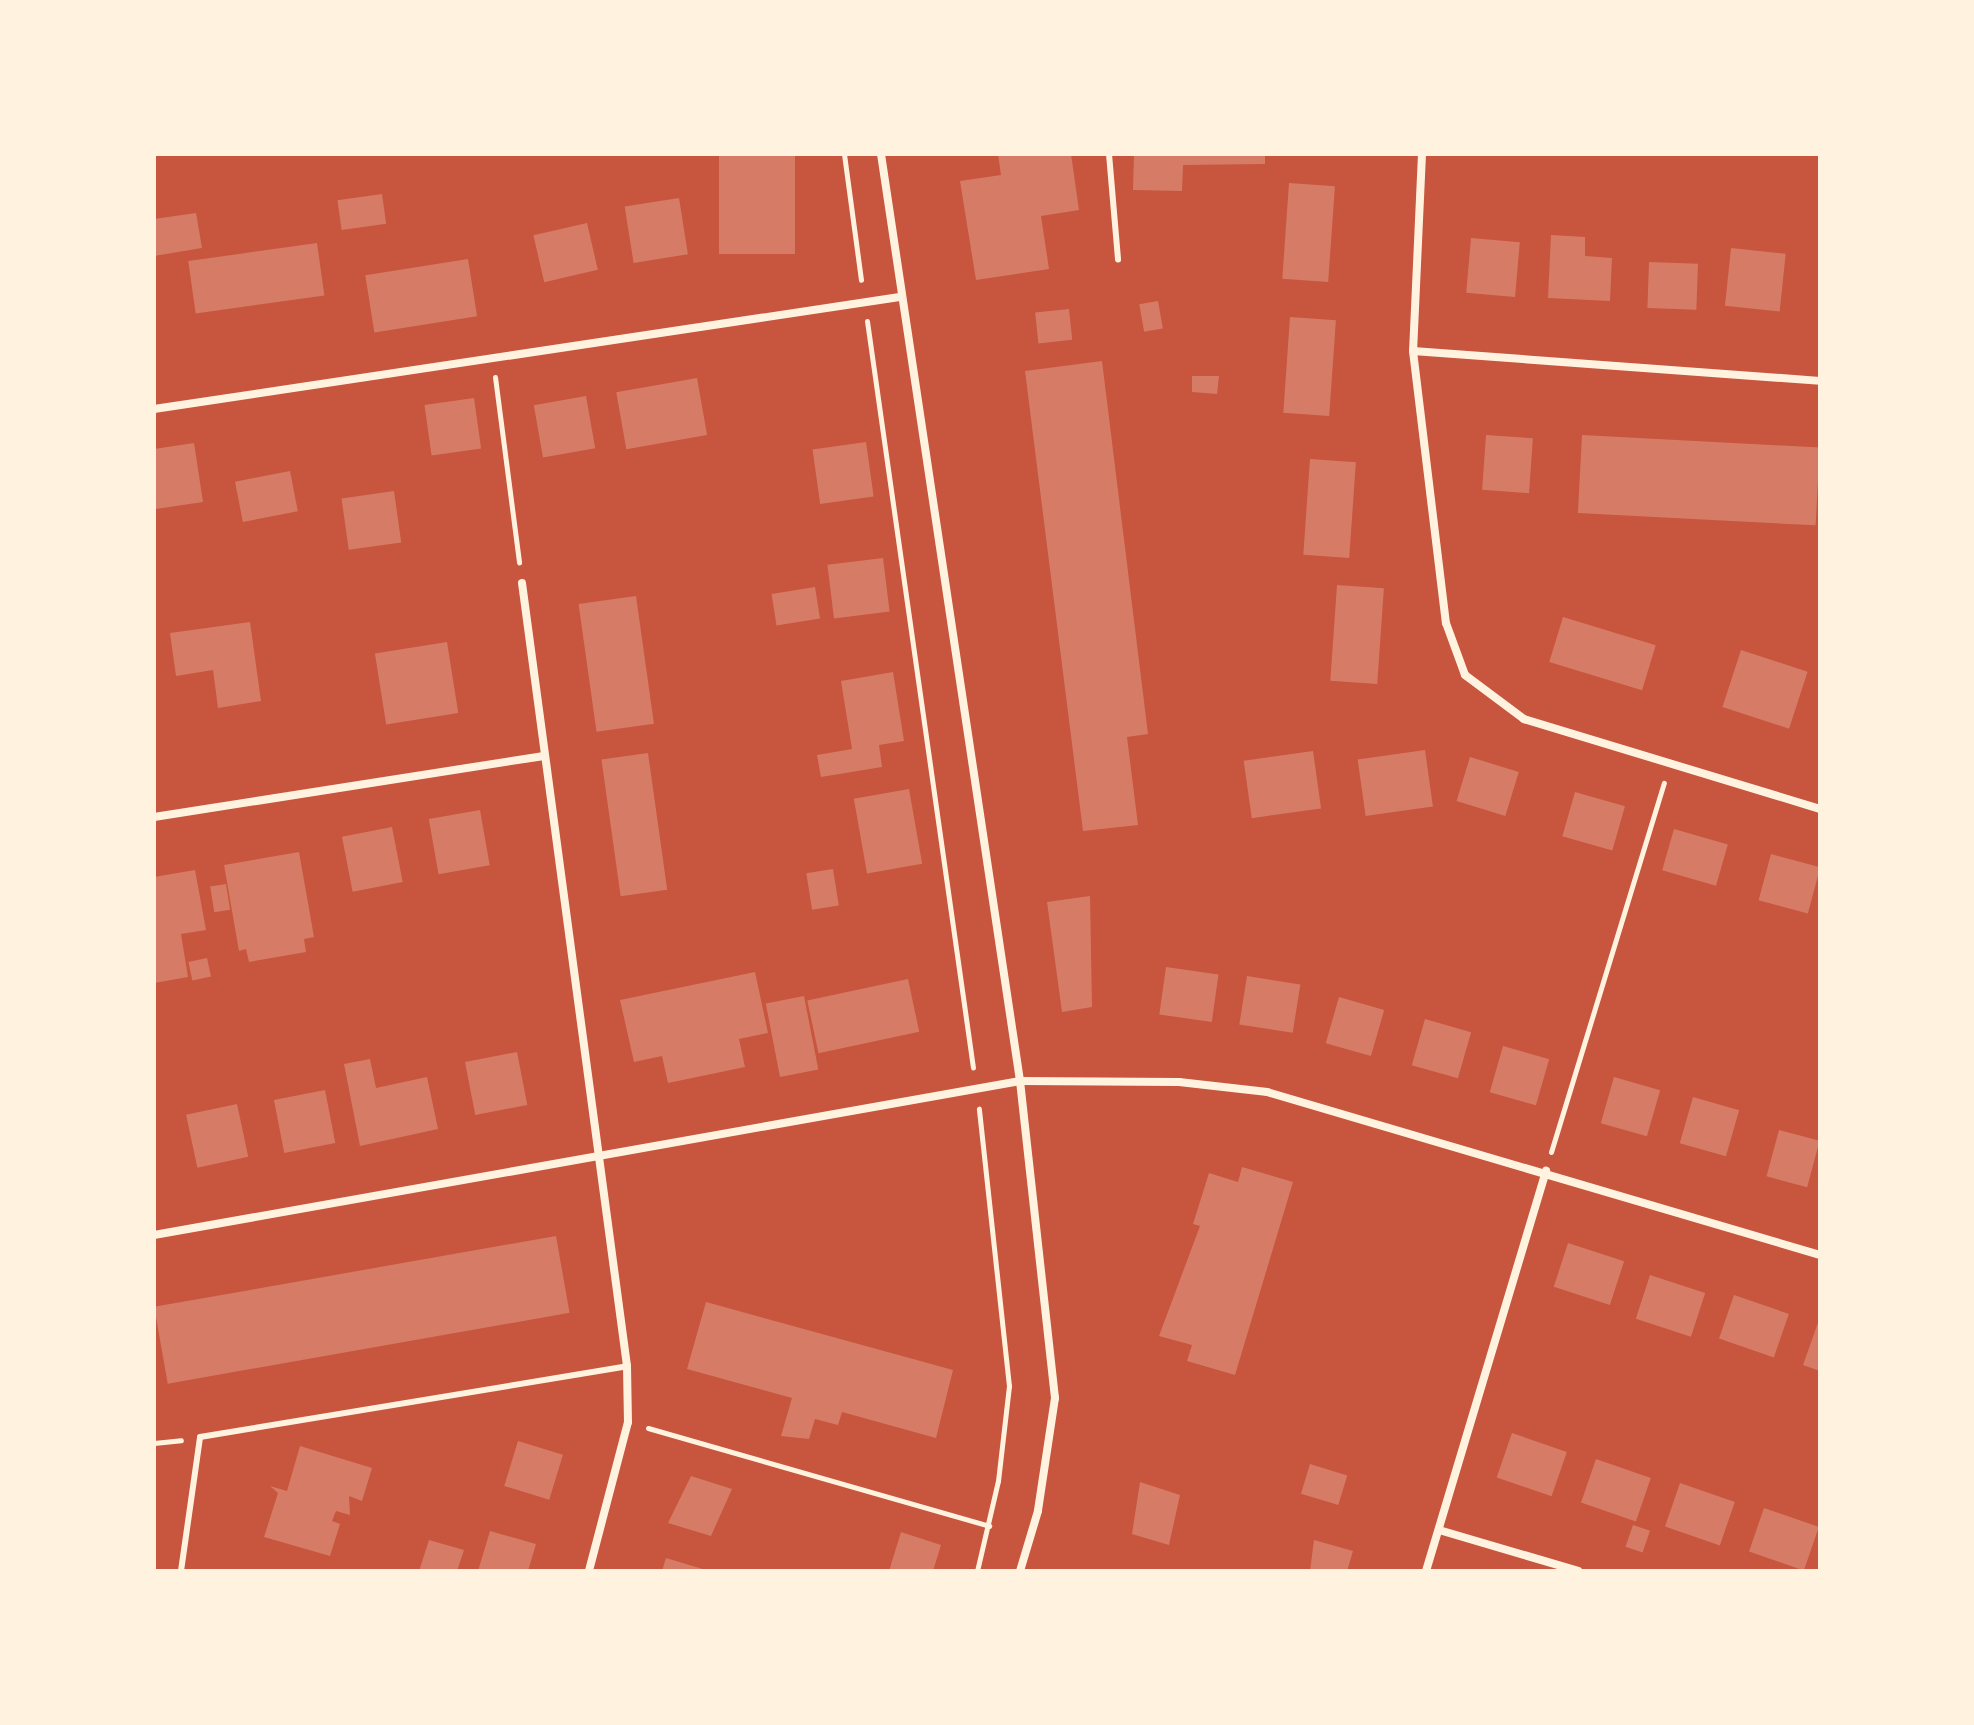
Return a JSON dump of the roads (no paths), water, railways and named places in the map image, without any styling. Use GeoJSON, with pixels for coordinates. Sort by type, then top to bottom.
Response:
{"type":"FeatureCollection","features":[{"type":"Feature","properties":{"kind":"street"},"geometry":{"type":"LineString","coordinates":[[881,154],[900,297],[1020,1081],[1055,1398],[1038,1511],[1020,1571]]}},
{"type":"Feature","properties":{"kind":"street"},"geometry":{"type":"LineString","coordinates":[[1422,154],[1413,351],[1446,623],[1465,675],[1524,719],[1820,809]]}},
{"type":"Feature","properties":{"kind":"street"},"geometry":{"type":"LineString","coordinates":[[154,409],[900,297]]}},
{"type":"Feature","properties":{"kind":"street"},"geometry":{"type":"LineString","coordinates":[[1413,351],[1820,381]]}},
{"type":"Feature","properties":{"kind":"street"},"geometry":{"type":"LineString","coordinates":[[522,583],[542,756],[602,1156],[627,1366],[628,1422],[589,1571]]}},
{"type":"Feature","properties":{"kind":"street"},"geometry":{"type":"LineString","coordinates":[[154,817],[542,756]]}},
{"type":"Feature","properties":{"kind":"street"},"geometry":{"type":"LineString","coordinates":[[154,1235],[1020,1081],[1179,1082],[1267,1092],[1546,1171],[1820,1255]]}},
{"type":"Feature","properties":{"kind":"street"},"geometry":{"type":"LineString","coordinates":[[1426,1571],[1546,1171]]}},
{"type":"Feature","properties":{"kind":"street"},"geometry":{"type":"LineString","coordinates":[[1439,1530],[1578,1571]]}},
{"type":"Feature","properties":{"kind":"lane"},"geometry":{"type":"LineString","coordinates":[[1109,154],[1118,260]]}},
{"type":"Feature","properties":{"kind":"lane"},"geometry":{"type":"LineString","coordinates":[[181,1571],[200,1437],[627,1366]]}}]}
